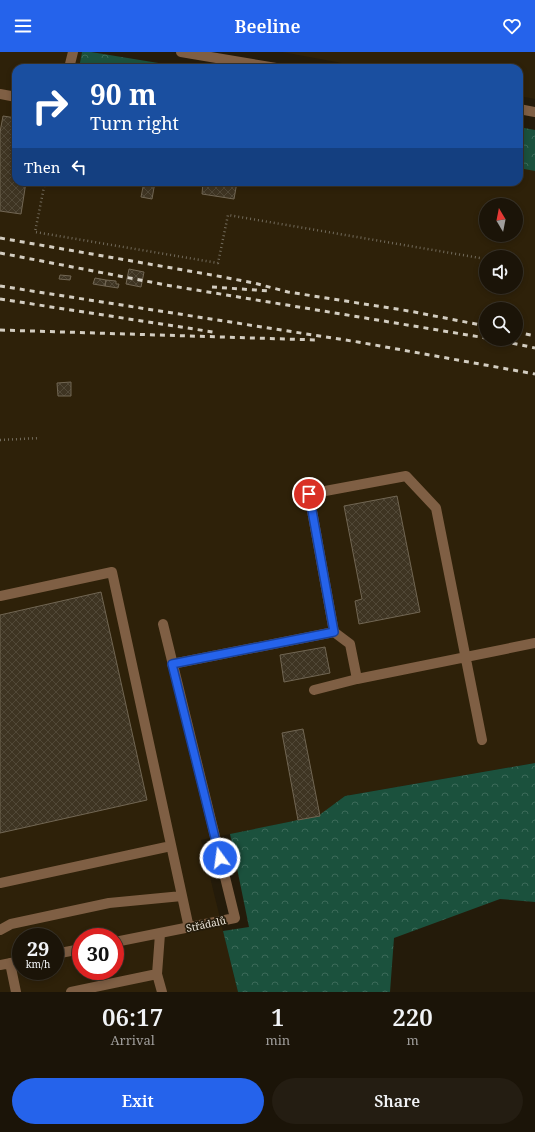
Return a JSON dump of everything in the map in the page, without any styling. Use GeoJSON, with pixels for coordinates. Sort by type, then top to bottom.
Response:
{"type":"FeatureCollection","features":[{"type":"Feature","properties":{"kind":"street"},"geometry":{"type":"LineString","coordinates":[[70,64],[73,52]]}},
{"type":"Feature","properties":{"kind":"street"},"geometry":{"type":"LineString","coordinates":[[181,52],[252,64]]}},
{"type":"Feature","properties":{"kind":"street"},"geometry":{"type":"LineString","coordinates":[[0,94],[12,96]]}},
{"type":"Feature","properties":{"kind":"street"},"geometry":{"type":"LineString","coordinates":[[523,110],[535,112]]}},
{"type":"Feature","properties":{"kind":"street"},"geometry":{"type":"LineString","coordinates":[[357,679],[350,644],[334,632],[309,494],[406,476],[436,508],[482,740]]}},
{"type":"Feature","properties":{"kind":"street"},"geometry":{"type":"LineString","coordinates":[[0,596],[112,572],[189,928]]}},
{"type":"Feature","properties":{"kind":"street","name":"Střádalů"},"geometry":{"type":"LineString","coordinates":[[124,940],[235,918],[163,624]]}},
{"type":"Feature","properties":{"kind":"street"},"geometry":{"type":"LineString","coordinates":[[172,664],[334,632]]}},
{"type":"Feature","properties":{"kind":"street"},"geometry":{"type":"LineString","coordinates":[[314,690],[357,679],[535,643]]}},
{"type":"Feature","properties":{"kind":"street"},"geometry":{"type":"LineString","coordinates":[[0,883],[172,846]]}},
{"type":"Feature","properties":{"kind":"street"},"geometry":{"type":"LineString","coordinates":[[0,930],[11,924],[109,903],[182,896]]}},
{"type":"Feature","properties":{"kind":"street"},"geometry":{"type":"LineString","coordinates":[[160,934],[157,974],[162,992]]}},
{"type":"Feature","properties":{"kind":"street"},"geometry":{"type":"LineString","coordinates":[[5,964],[16,992]]}},
{"type":"Feature","properties":{"kind":"street"},"geometry":{"type":"LineString","coordinates":[[71,992],[157,974]]}},
{"type":"Feature","properties":{"kind":"path"},"geometry":{"type":"LineString","coordinates":[[44,186],[35,232],[218,263],[228,215],[479,258]]}},
{"type":"Feature","properties":{"kind":"path"},"geometry":{"type":"LineString","coordinates":[[0,440],[40,438]]}},
{"type":"Feature","properties":{"kind":"shaded area"},"geometry":{"type":"Polygon","coordinates":[[[0,52],[82,52],[80,64],[12,64],[12,186],[523,186],[523,168],[535,170],[535,763],[345,796],[319,816],[201,840],[238,992],[0,992],[0,52]]]}},
{"type":"Feature","properties":{"kind":"shaded area"},"geometry":{"type":"Polygon","coordinates":[[[282,52],[535,52],[535,99],[523,97],[523,64],[347,64],[282,52]]]}},
{"type":"Feature","properties":{"kind":"green space"},"geometry":{"type":"Polygon","coordinates":[[[82,52],[91,52],[164,64],[80,64],[82,52]]]}},
{"type":"Feature","properties":{"kind":"green space"},"geometry":{"type":"Polygon","coordinates":[[[523,128],[535,130],[535,171],[523,169],[523,128]]]}},
{"type":"Feature","properties":{"kind":"green space"},"geometry":{"type":"Polygon","coordinates":[[[535,763],[535,902],[500,899],[394,938],[390,992],[238,992],[223,931],[249,927],[230,834],[318,816],[345,796],[535,763]]]}},
{"type":"Feature","properties":{"kind":"building"},"geometry":{"type":"Polygon","coordinates":[[[3,116],[12,117],[12,186],[25,186],[21,214],[0,211],[0,132],[3,116]]]}},
{"type":"Feature","properties":{"kind":"building"},"geometry":{"type":"Polygon","coordinates":[[[143,186],[154,186],[152,199],[141,197],[143,186]]]}},
{"type":"Feature","properties":{"kind":"building"},"geometry":{"type":"Polygon","coordinates":[[[203,186],[236,186],[234,199],[202,194],[203,186]]]}},
{"type":"Feature","properties":{"kind":"building"},"geometry":{"type":"Polygon","coordinates":[[[129,269],[144,272],[141,287],[126,284],[129,269]]]}},
{"type":"Feature","properties":{"kind":"building"},"geometry":{"type":"Polygon","coordinates":[[[60,275],[71,276],[70,280],[59,279],[60,275]]]}},
{"type":"Feature","properties":{"kind":"building"},"geometry":{"type":"Polygon","coordinates":[[[95,278],[106,280],[105,286],[93,284],[95,278]]]}},
{"type":"Feature","properties":{"kind":"building"},"geometry":{"type":"Polygon","coordinates":[[[106,280],[116,281],[116,284],[119,284],[118,288],[105,286],[106,280]]]}},
{"type":"Feature","properties":{"kind":"building"},"geometry":{"type":"Polygon","coordinates":[[[71,382],[71,396],[58,396],[57,383],[71,382]]]}},
{"type":"Feature","properties":{"kind":"building"},"geometry":{"type":"Polygon","coordinates":[[[397,496],[420,612],[359,624],[355,601],[362,599],[344,506],[397,496]]]}},
{"type":"Feature","properties":{"kind":"building"},"geometry":{"type":"Polygon","coordinates":[[[101,592],[147,800],[0,833],[0,615],[101,592]]]}},
{"type":"Feature","properties":{"kind":"building"},"geometry":{"type":"Polygon","coordinates":[[[325,647],[330,673],[284,682],[280,655],[325,647]]]}},
{"type":"Feature","properties":{"kind":"building"},"geometry":{"type":"Polygon","coordinates":[[[303,729],[320,816],[298,820],[282,733],[303,729]]]}},
{"type":"Feature","properties":{"kind":"railway"},"geometry":{"type":"LineString","coordinates":[[0,238],[212,275],[254,283],[288,292],[409,311],[479,325]]}},
{"type":"Feature","properties":{"kind":"railway"},"geometry":{"type":"LineString","coordinates":[[0,253],[166,285],[479,337]]}},
{"type":"Feature","properties":{"kind":"railway"},"geometry":{"type":"LineString","coordinates":[[0,286],[358,342],[535,374]]}},
{"type":"Feature","properties":{"kind":"railway"},"geometry":{"type":"LineString","coordinates":[[212,287],[270,291]]}},
{"type":"Feature","properties":{"kind":"railway"},"geometry":{"type":"LineString","coordinates":[[0,299],[213,332]]}},
{"type":"Feature","properties":{"kind":"railway"},"geometry":{"type":"LineString","coordinates":[[0,330],[317,340]]}},
{"type":"Feature","properties":{"kind":"railway"},"geometry":{"type":"LineString","coordinates":[[523,333],[535,336]]}},
{"type":"Feature","properties":{"kind":"railway"},"geometry":{"type":"LineString","coordinates":[[523,345],[535,348]]}},
{"type":"Feature","properties":{"kind":"route"},"geometry":{"type":"LineString","coordinates":[[220,858],[172,664],[334,632],[309,494]]}}]}
